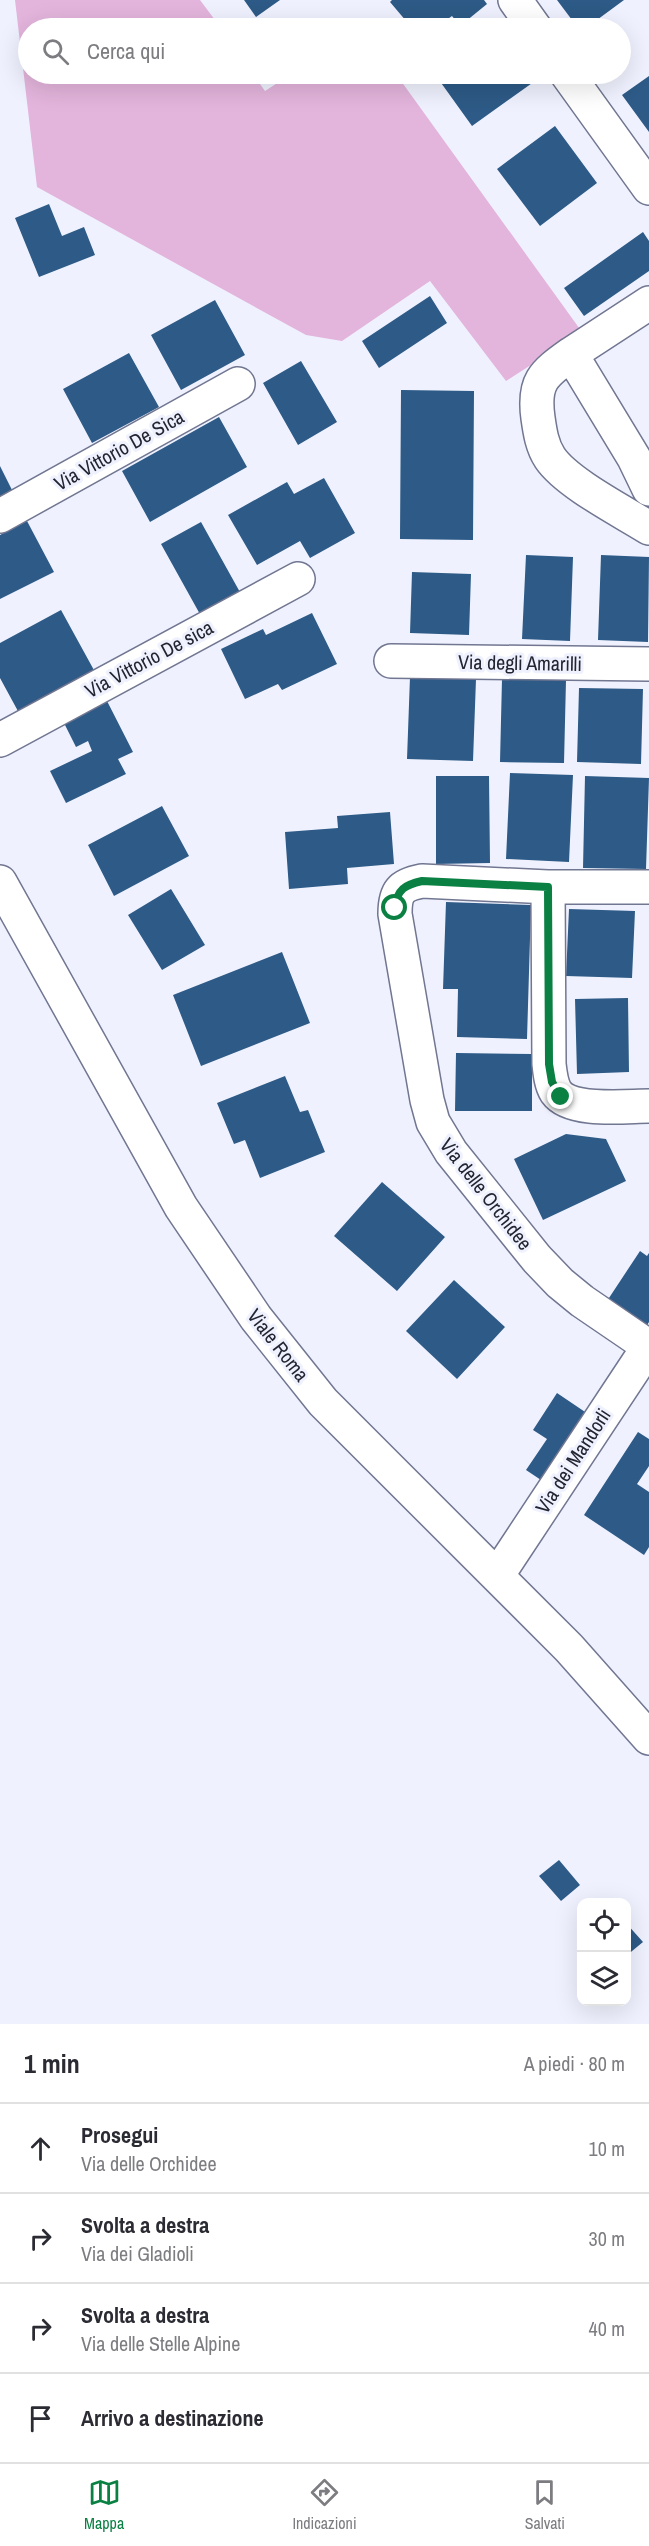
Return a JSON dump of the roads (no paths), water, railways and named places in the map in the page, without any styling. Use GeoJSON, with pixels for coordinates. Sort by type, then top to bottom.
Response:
{"type":"FeatureCollection","features":[{"type":"Feature","properties":{"kind":"street"},"geometry":{"type":"LineString","coordinates":[[515,0],[528,18]]}},
{"type":"Feature","properties":{"kind":"street"},"geometry":{"type":"LineString","coordinates":[[574,84],[649,188]]}},
{"type":"Feature","properties":{"kind":"street"},"geometry":{"type":"LineString","coordinates":[[649,303],[571,354],[548,372],[542,378],[537,390],[536,406],[545,448],[556,465],[569,477],[649,528]]}},
{"type":"Feature","properties":{"kind":"street"},"geometry":{"type":"LineString","coordinates":[[571,354],[634,458],[649,489]]}},
{"type":"Feature","properties":{"kind":"street","name":"Via Vittorio De Sica"},"geometry":{"type":"LineString","coordinates":[[0,516],[238,384]]}},
{"type":"Feature","properties":{"kind":"street","name":"Via Vittorio De sica"},"geometry":{"type":"LineString","coordinates":[[0,740],[298,579]]}},
{"type":"Feature","properties":{"kind":"street","name":"Via degli Amarilli"},"geometry":{"type":"LineString","coordinates":[[391,662],[649,664]]}},
{"type":"Feature","properties":{"kind":"street","name":"Via delle Orchidee"},"geometry":{"type":"LineString","coordinates":[[548,887],[431,881],[404,886],[396,901],[395,914],[425,1091],[439,1132],[450,1152],[552,1275],[582,1301],[649,1346]]}},
{"type":"Feature","properties":{"kind":"street","name":"Viale Roma"},"geometry":{"type":"LineString","coordinates":[[0,882],[181,1207],[256,1318],[323,1402],[569,1648],[649,1738]]}},
{"type":"Feature","properties":{"kind":"street"},"geometry":{"type":"LineString","coordinates":[[649,887],[548,887],[549,1064],[555,1090],[567,1101],[583,1106],[649,1106]]}},
{"type":"Feature","properties":{"kind":"street","name":"Via dei Mandorli"},"geometry":{"type":"LineString","coordinates":[[497,1576],[649,1346]]}}]}
